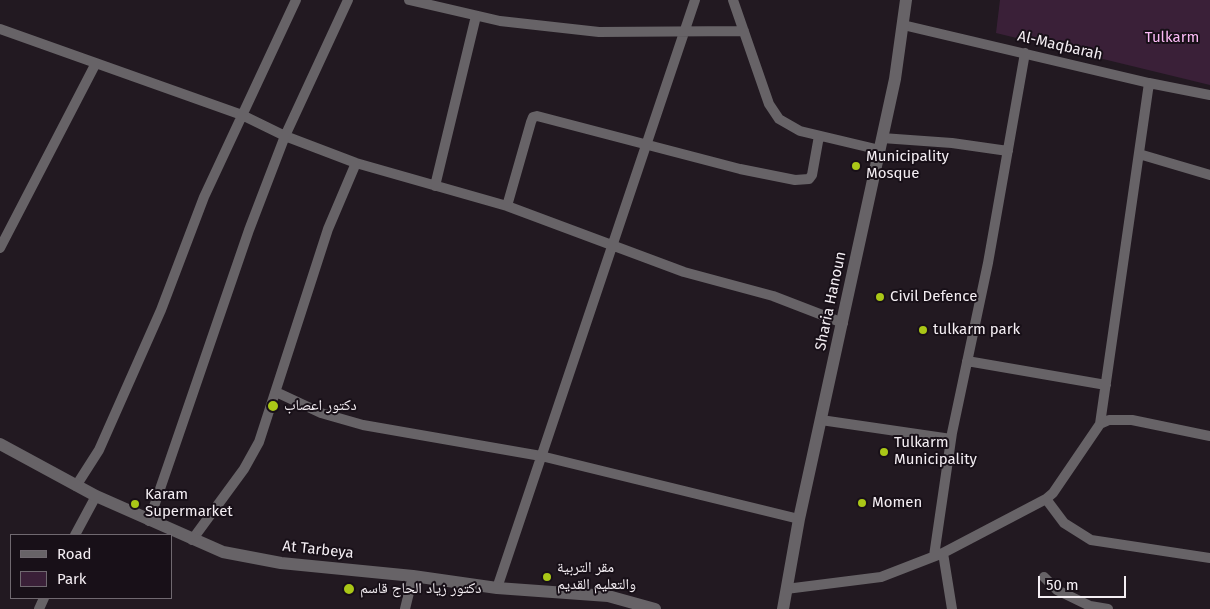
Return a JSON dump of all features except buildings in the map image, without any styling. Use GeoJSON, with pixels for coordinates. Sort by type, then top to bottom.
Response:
{"type":"FeatureCollection","features":[{"type":"Feature","properties":{"kind":"street"},"geometry":{"type":"LineString","coordinates":[[76,486],[99,450],[161,310],[204,197],[296,0]]}},
{"type":"Feature","properties":{"kind":"street"},"geometry":{"type":"LineString","coordinates":[[149,521],[249,230],[285,136],[348,0]]}},
{"type":"Feature","properties":{"kind":"street"},"geometry":{"type":"LineString","coordinates":[[409,0],[476,16],[599,32],[744,31]]}},
{"type":"Feature","properties":{"kind":"street"},"geometry":{"type":"LineString","coordinates":[[497,588],[695,0]]}},
{"type":"Feature","properties":{"kind":"street"},"geometry":{"type":"LineString","coordinates":[[733,0],[774,113],[792,128],[819,136],[881,144],[952,143],[1008,151]]}},
{"type":"Feature","properties":{"kind":"street","name":"Sharia Hanoun"},"geometry":{"type":"LineString","coordinates":[[783,609],[799,519],[881,144],[904,24],[906,0]]}},
{"type":"Feature","properties":{"kind":"street"},"geometry":{"type":"LineString","coordinates":[[435,186],[476,16]]}},
{"type":"Feature","properties":{"kind":"street","name":"Al-Maqbarah"},"geometry":{"type":"LineString","coordinates":[[904,24],[1149,83],[1210,95]]}},
{"type":"Feature","properties":{"kind":"street"},"geometry":{"type":"LineString","coordinates":[[0,29],[242,116],[285,136],[356,162],[506,206],[684,272],[774,296],[843,323]]}},
{"type":"Feature","properties":{"kind":"street"},"geometry":{"type":"LineString","coordinates":[[952,609],[938,555],[951,439],[1008,151],[1025,53]]}},
{"type":"Feature","properties":{"kind":"street"},"geometry":{"type":"LineString","coordinates":[[0,248],[96,63]]}},
{"type":"Feature","properties":{"kind":"street"},"geometry":{"type":"LineString","coordinates":[[786,589],[881,577],[938,555],[1046,499],[1053,492],[1100,424],[1149,83]]}},
{"type":"Feature","properties":{"kind":"street"},"geometry":{"type":"LineString","coordinates":[[506,206],[533,117],[537,116],[740,169],[804,180],[809,179],[814,172],[819,136]]}},
{"type":"Feature","properties":{"kind":"street"},"geometry":{"type":"LineString","coordinates":[[1139,154],[1210,175]]}},
{"type":"Feature","properties":{"kind":"street"},"geometry":{"type":"LineString","coordinates":[[192,540],[252,456],[276,392],[328,230],[356,162]]}},
{"type":"Feature","properties":{"kind":"street"},"geometry":{"type":"LineString","coordinates":[[967,360],[1106,385]]}},
{"type":"Feature","properties":{"kind":"street"},"geometry":{"type":"LineString","coordinates":[[276,392],[321,413],[363,425],[541,456],[799,519]]}},
{"type":"Feature","properties":{"kind":"street"},"geometry":{"type":"LineString","coordinates":[[1100,424],[1126,419],[1210,436]]}},
{"type":"Feature","properties":{"kind":"street"},"geometry":{"type":"LineString","coordinates":[[821,420],[951,439]]}},
{"type":"Feature","properties":{"kind":"street","name":"At Tarbeya"},"geometry":{"type":"LineString","coordinates":[[0,444],[96,496],[192,540],[223,552],[281,562],[413,576],[497,588],[608,596],[655,609]]}},
{"type":"Feature","properties":{"kind":"street"},"geometry":{"type":"LineString","coordinates":[[76,534],[96,496]]}},
{"type":"Feature","properties":{"kind":"street"},"geometry":{"type":"LineString","coordinates":[[1046,499],[1064,524],[1091,540],[1210,558]]}},
{"type":"Feature","properties":{"kind":"street"},"geometry":{"type":"LineString","coordinates":[[405,609],[413,576]]}},
{"type":"Feature","properties":{"kind":"street"},"geometry":{"type":"LineString","coordinates":[[1044,577],[1058,590],[1090,606],[1108,609]]}},
{"type":"Feature","properties":{"kind":"green space","name":"Tulkarm"},"geometry":{"type":"Polygon","coordinates":[[[1000,0],[1210,0],[1210,85],[996,33],[1000,0]]]}},
{"type":"Feature","properties":{"kind":"place","name":"Municipality Mosque"},"geometry":{"type":"Point","coordinates":[856,166]}},
{"type":"Feature","properties":{"kind":"place","name":"Civil Defence"},"geometry":{"type":"Point","coordinates":[880,297]}},
{"type":"Feature","properties":{"kind":"place","name":"tulkarm park"},"geometry":{"type":"Point","coordinates":[923,330]}},
{"type":"Feature","properties":{"kind":"place","name":"دكتور اعصاب"},"geometry":{"type":"Point","coordinates":[273,406]}},
{"type":"Feature","properties":{"kind":"place","name":"Tulkarm Municipality"},"geometry":{"type":"Point","coordinates":[884,452]}},
{"type":"Feature","properties":{"kind":"place","name":"Momen"},"geometry":{"type":"Point","coordinates":[862,503]}},
{"type":"Feature","properties":{"kind":"place","name":"Karam Supermarket"},"geometry":{"type":"Point","coordinates":[135,504]}},
{"type":"Feature","properties":{"kind":"place","name":"مقر التربية والتعليم القديم"},"geometry":{"type":"Point","coordinates":[547,577]}},
{"type":"Feature","properties":{"kind":"place","name":"دكتور زياد الحاج قاسم"},"geometry":{"type":"Point","coordinates":[349,589]}}]}
